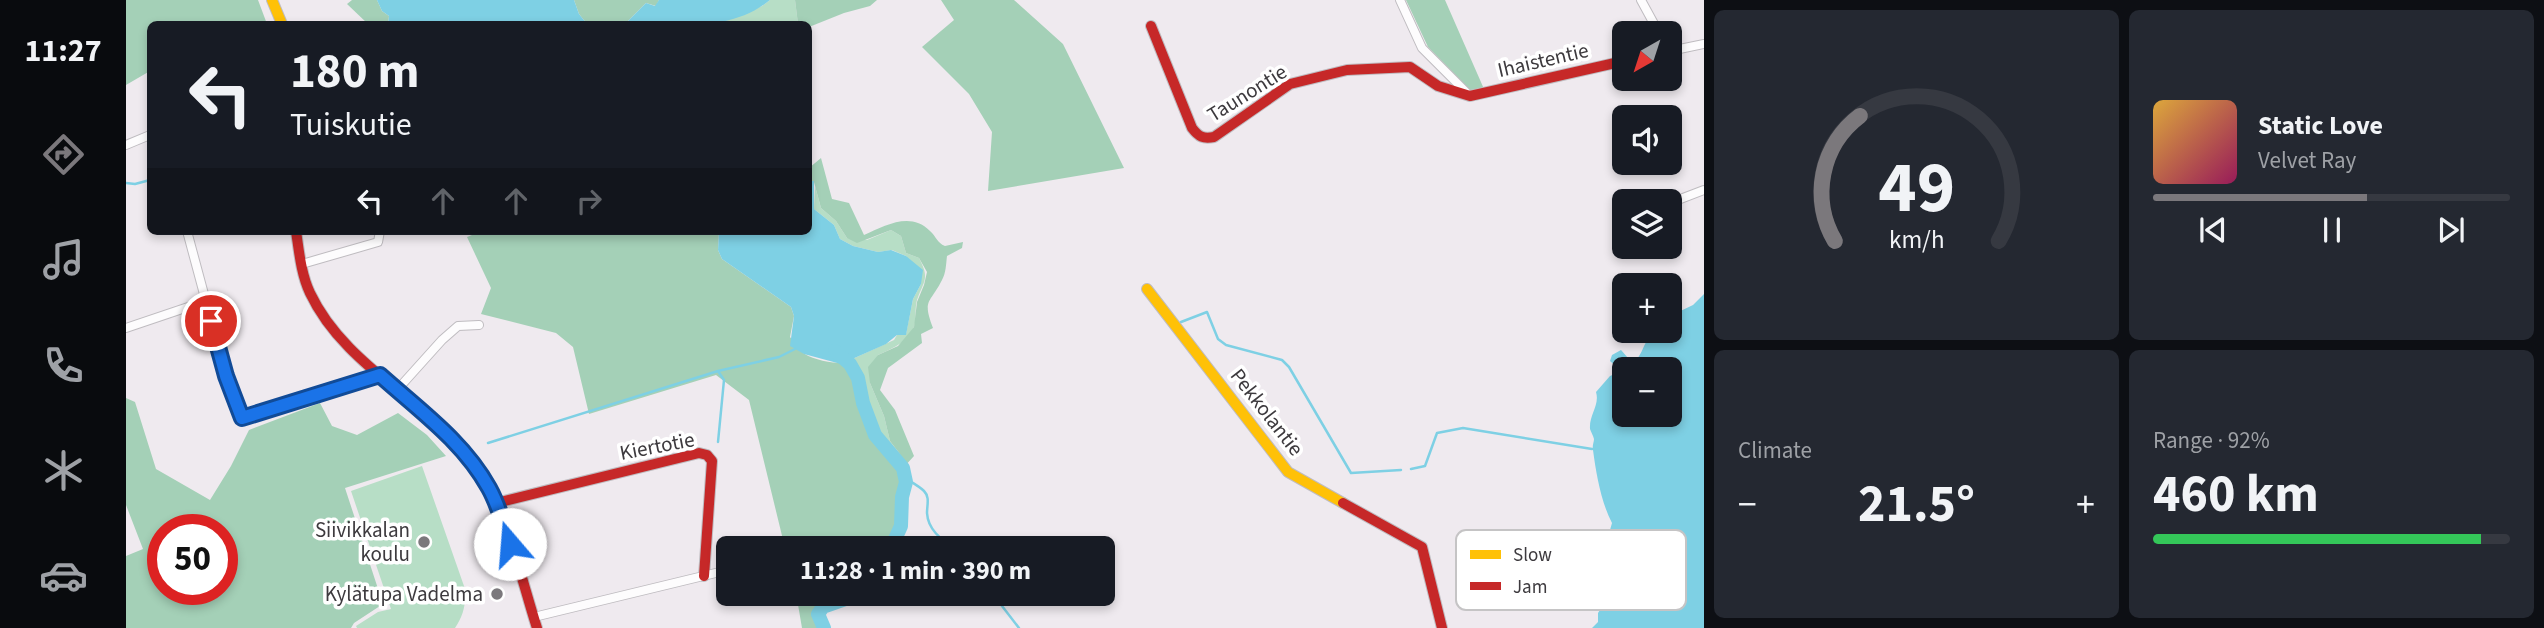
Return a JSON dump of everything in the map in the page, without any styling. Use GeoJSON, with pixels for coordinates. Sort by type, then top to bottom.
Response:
{"type":"FeatureCollection","features":[{"type":"Feature","properties":{"kind":"street"},"geometry":{"type":"LineString","coordinates":[[272,0],[281,21]]}},
{"type":"Feature","properties":{"kind":"street"},"geometry":{"type":"LineString","coordinates":[[1400,0],[1422,48],[1470,96]]}},
{"type":"Feature","properties":{"kind":"street"},"geometry":{"type":"LineString","coordinates":[[1641,0],[1652,21]]}},
{"type":"Feature","properties":{"kind":"street","name":"Taunontie"},"geometry":{"type":"LineString","coordinates":[[1151,26],[1192,128],[1198,136],[1205,139],[1230,127],[1290,84],[1347,70],[1410,67],[1426,80],[1447,91],[1470,96]]}},
{"type":"Feature","properties":{"kind":"street"},"geometry":{"type":"LineString","coordinates":[[1682,49],[1704,44]]}},
{"type":"Feature","properties":{"kind":"street","name":"Ihaistentie"},"geometry":{"type":"LineString","coordinates":[[1470,96],[1612,64]]}},
{"type":"Feature","properties":{"kind":"street"},"geometry":{"type":"LineString","coordinates":[[126,145],[147,136]]}},
{"type":"Feature","properties":{"kind":"street"},"geometry":{"type":"LineString","coordinates":[[1682,198],[1704,190]]}},
{"type":"Feature","properties":{"kind":"street"},"geometry":{"type":"LineString","coordinates":[[189,235],[222,361],[242,418],[380,375]]}},
{"type":"Feature","properties":{"kind":"street"},"geometry":{"type":"LineString","coordinates":[[297,235],[310,292],[348,346],[449,435],[471,460],[496,503],[536,623],[716,573]]}},
{"type":"Feature","properties":{"kind":"street"},"geometry":{"type":"LineString","coordinates":[[302,264],[378,242],[379,235]]}},
{"type":"Feature","properties":{"kind":"street","name":"Pekkolantie"},"geometry":{"type":"LineString","coordinates":[[1147,289],[1288,472],[1422,547],[1442,628]]}},
{"type":"Feature","properties":{"kind":"street"},"geometry":{"type":"LineString","coordinates":[[126,328],[206,300]]}},
{"type":"Feature","properties":{"kind":"street"},"geometry":{"type":"LineString","coordinates":[[397,390],[458,326],[478,325]]}},
{"type":"Feature","properties":{"kind":"street","name":"Kiertotie"},"geometry":{"type":"LineString","coordinates":[[496,503],[699,453],[707,455],[712,461],[704,576]]}},
{"type":"Feature","properties":{"kind":"green space"},"geometry":{"type":"Polygon","coordinates":[[[126,0],[258,0],[266,21],[147,21],[147,73],[126,85],[126,0]]]}},
{"type":"Feature","properties":{"kind":"green space"},"geometry":{"type":"Polygon","coordinates":[[[352,0],[377,0],[382,11],[389,16],[388,21],[365,21],[347,4],[352,0]]]}},
{"type":"Feature","properties":{"kind":"green space"},"geometry":{"type":"Polygon","coordinates":[[[574,0],[659,0],[656,6],[646,3],[628,21],[585,21],[574,0]]]}},
{"type":"Feature","properties":{"kind":"green space"},"geometry":{"type":"Polygon","coordinates":[[[770,0],[795,0],[798,21],[723,21],[762,6],[770,0]]]}},
{"type":"Feature","properties":{"kind":"green space"},"geometry":{"type":"Polygon","coordinates":[[[795,0],[877,0],[870,6],[812,26],[812,21],[798,21],[795,0]]]}},
{"type":"Feature","properties":{"kind":"green space"},"geometry":{"type":"Polygon","coordinates":[[[941,0],[1014,0],[1063,44],[1124,168],[988,191],[992,132],[969,94],[922,47],[954,20],[941,0]]]}},
{"type":"Feature","properties":{"kind":"green space"},"geometry":{"type":"Polygon","coordinates":[[[1406,0],[1445,0],[1484,89],[1470,90],[1428,47],[1406,0]]]}},
{"type":"Feature","properties":{"kind":"green space"},"geometry":{"type":"Polygon","coordinates":[[[821,158],[832,199],[849,203],[864,235],[906,221],[922,225],[945,246],[963,242],[962,248],[947,256],[943,277],[929,302],[928,312],[933,328],[921,334],[922,343],[888,368],[880,390],[895,410],[914,456],[903,468],[902,521],[897,536],[782,536],[749,400],[716,375],[589,414],[573,347],[556,333],[481,314],[491,288],[467,237],[472,235],[719,235],[718,250],[722,259],[791,307],[794,316],[790,337],[802,352],[824,361],[848,361],[853,367],[873,428],[884,446],[902,466],[900,454],[890,441],[884,416],[870,383],[868,367],[878,355],[898,346],[914,327],[917,302],[927,272],[919,258],[906,253],[901,236],[891,230],[857,243],[847,238],[836,221],[821,208],[812,182],[812,166],[821,158]]]}},
{"type":"Feature","properties":{"kind":"green space"},"geometry":{"type":"Polygon","coordinates":[[[815,186],[821,208],[836,221],[847,238],[867,240],[891,230],[901,236],[906,253],[919,258],[924,271],[925,279],[917,300],[913,329],[901,343],[878,355],[870,383],[884,416],[890,441],[900,454],[903,468],[873,429],[859,383],[848,361],[894,340],[897,335],[906,334],[913,299],[921,284],[906,256],[892,250],[878,252],[853,246],[840,239],[834,225],[814,209],[815,186]]]}},
{"type":"Feature","properties":{"kind":"green space"},"geometry":{"type":"Polygon","coordinates":[[[126,398],[135,402],[156,469],[210,500],[249,430],[320,403],[332,426],[357,435],[398,413],[427,435],[446,456],[345,488],[383,604],[354,623],[351,628],[126,628],[126,556],[143,549],[126,505],[126,398]]]}},
{"type":"Feature","properties":{"kind":"green space","name":"Siivikkalan koulu"},"geometry":{"type":"Polygon","coordinates":[[[422,466],[464,586],[465,602],[461,618],[455,628],[357,628],[356,626],[378,612],[391,609],[351,491],[422,466]]]}},
{"type":"Feature","properties":{"kind":"green space"},"geometry":{"type":"Polygon","coordinates":[[[798,606],[827,606],[818,614],[824,628],[802,628],[798,606]]]}},
{"type":"Feature","properties":{"kind":"water"},"geometry":{"type":"Polygon","coordinates":[[[377,0],[574,0],[585,21],[388,21],[389,16],[382,11],[377,0]]]}},
{"type":"Feature","properties":{"kind":"water"},"geometry":{"type":"Polygon","coordinates":[[[659,0],[770,0],[754,11],[724,21],[628,21],[646,3],[655,6],[659,0]]]}},
{"type":"Feature","properties":{"kind":"water"},"geometry":{"type":"Polygon","coordinates":[[[814,181],[814,209],[834,225],[840,239],[853,246],[878,252],[891,250],[906,256],[923,270],[921,284],[913,299],[906,335],[897,335],[886,344],[841,364],[804,354],[790,346],[794,316],[791,307],[722,259],[718,250],[719,235],[812,235],[814,181]]]}},
{"type":"Feature","properties":{"kind":"water"},"geometry":{"type":"Polygon","coordinates":[[[1704,294],[1704,628],[1592,628],[1598,622],[1600,610],[1686,610],[1686,530],[1610,530],[1612,523],[1600,487],[1593,449],[1594,439],[1590,429],[1597,401],[1596,392],[1612,375],[1612,427],[1682,427],[1682,357],[1638,357],[1647,343],[1682,343],[1682,310],[1693,305],[1704,294]]]}},
{"type":"Feature","properties":{"kind":"water"},"geometry":{"type":"Polygon","coordinates":[[[1621,350],[1627,357],[1612,357],[1612,363],[1610,361],[1612,355],[1621,350]]]}},
{"type":"Feature","properties":{"kind":"waterway"},"geometry":{"type":"LineString","coordinates":[[126,183],[147,181]]}},
{"type":"Feature","properties":{"kind":"waterway"},"geometry":{"type":"LineString","coordinates":[[1181,322],[1207,312],[1218,339],[1226,345],[1282,360],[1289,367],[1351,473],[1401,470]]}},
{"type":"Feature","properties":{"kind":"waterway"},"geometry":{"type":"LineString","coordinates":[[488,443],[718,371],[779,357],[795,349]]}},
{"type":"Feature","properties":{"kind":"waterway"},"geometry":{"type":"LineString","coordinates":[[835,351],[850,364],[858,378],[863,403],[875,435],[903,468],[906,482],[902,497],[901,526],[896,536]]}},
{"type":"Feature","properties":{"kind":"waterway"},"geometry":{"type":"LineString","coordinates":[[718,371],[724,380],[718,442]]}},
{"type":"Feature","properties":{"kind":"waterway"},"geometry":{"type":"LineString","coordinates":[[1411,469],[1425,466],[1437,433],[1463,428],[1592,449]]}},
{"type":"Feature","properties":{"kind":"waterway"},"geometry":{"type":"LineString","coordinates":[[905,478],[926,493],[928,519],[939,536]]}},
{"type":"Feature","properties":{"kind":"waterway"},"geometry":{"type":"LineString","coordinates":[[824,628],[818,614],[826,606]]}},
{"type":"Feature","properties":{"kind":"waterway"},"geometry":{"type":"LineString","coordinates":[[1002,606],[1019,628]]}},
{"type":"Feature","properties":{"kind":"traffic: slow"},"geometry":{"type":"LineString","coordinates":[[272,0],[281,21]]}},
{"type":"Feature","properties":{"kind":"traffic: slow"},"geometry":{"type":"LineString","coordinates":[[1147,289],[1288,472],[1343,503]]}},
{"type":"Feature","properties":{"kind":"traffic: jam"},"geometry":{"type":"LineString","coordinates":[[1151,26],[1192,128],[1207,138],[1214,137],[1290,84],[1347,70],[1410,67],[1438,86],[1470,96],[1612,64]]}},
{"type":"Feature","properties":{"kind":"traffic: jam"},"geometry":{"type":"LineString","coordinates":[[297,235],[304,278],[325,318],[363,361],[452,439],[483,480],[511,541],[537,628]]}},
{"type":"Feature","properties":{"kind":"traffic: jam"},"geometry":{"type":"LineString","coordinates":[[496,503],[699,453],[707,455],[712,461],[704,576]]}},
{"type":"Feature","properties":{"kind":"traffic: jam"},"geometry":{"type":"LineString","coordinates":[[1343,503],[1422,547],[1442,628]]}},
{"type":"Feature","properties":{"kind":"place","name":"Siivikkalan koulu"},"geometry":{"type":"Point","coordinates":[424,542]}},
{"type":"Feature","properties":{"kind":"place","name":"Kylätupa Vadelma"},"geometry":{"type":"Point","coordinates":[497,594]}},
{"type":"Feature","properties":{"kind":"route"},"geometry":{"type":"LineString","coordinates":[[211,321],[226,376],[242,418],[380,375],[449,435],[471,460],[496,503],[510,544]]}}]}
